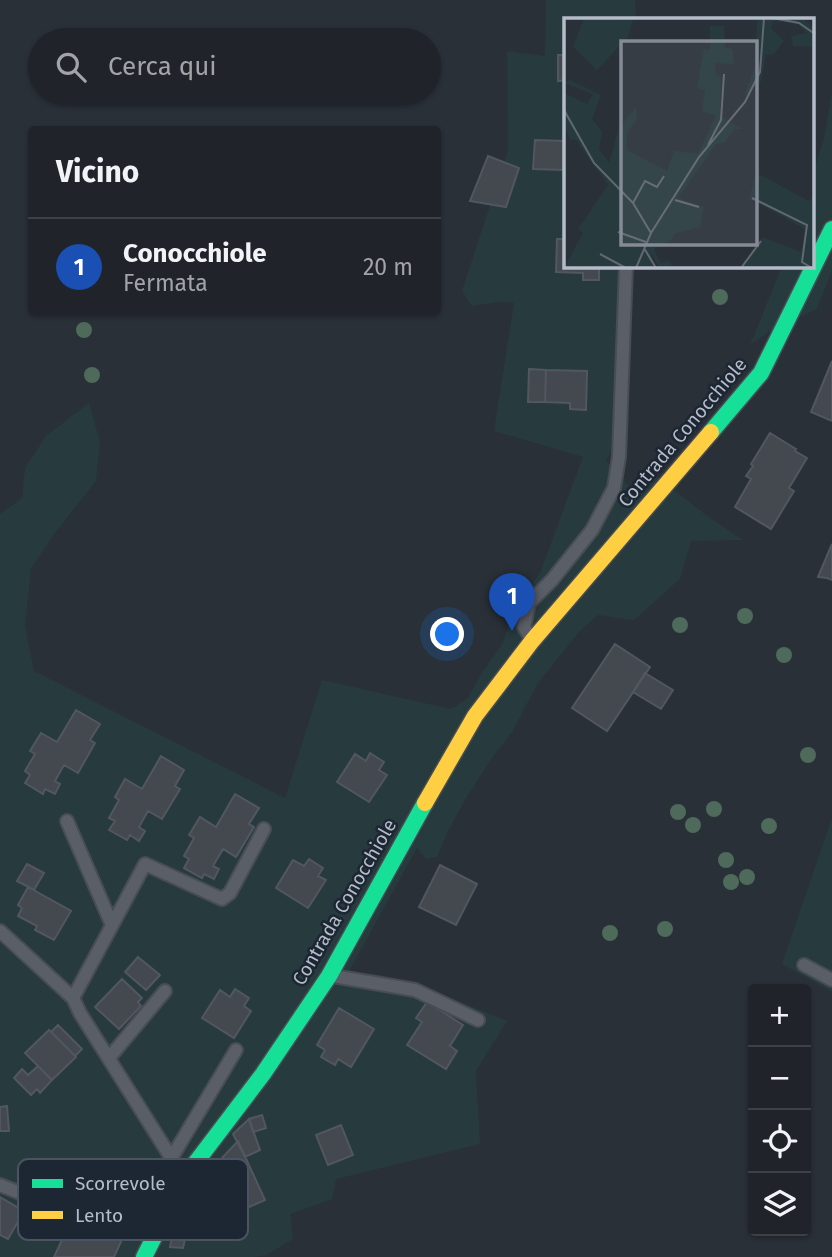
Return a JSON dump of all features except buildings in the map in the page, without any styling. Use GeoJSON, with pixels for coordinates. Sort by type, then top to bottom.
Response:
{"type":"FeatureCollection","features":[{"type":"Feature","properties":{"kind":"street","name":"Contrada Conocchiole"},"geometry":{"type":"LineString","coordinates":[[814,266],[832,229]]}},
{"type":"Feature","properties":{"kind":"street","name":"Contrada Conocchiole"},"geometry":{"type":"LineString","coordinates":[[198,1159],[263,1074],[329,976],[475,716],[531,641],[761,373],[813,268]]}},
{"type":"Feature","properties":{"kind":"street","name":"Contrada Conocchiole"},"geometry":{"type":"LineString","coordinates":[[144,1257],[152,1240]]}},
{"type":"Feature","properties":{"kind":"lane","name":"Contrada Conocchiole"},"geometry":{"type":"LineString","coordinates":[[531,641],[524,626],[529,603],[552,580],[592,530],[614,488],[619,457],[626,268]]}},
{"type":"Feature","properties":{"kind":"lane"},"geometry":{"type":"LineString","coordinates":[[67,821],[111,925]]}},
{"type":"Feature","properties":{"kind":"lane"},"geometry":{"type":"LineString","coordinates":[[73,998],[145,864],[222,899],[230,893],[264,828]]}},
{"type":"Feature","properties":{"kind":"lane"},"geometry":{"type":"LineString","coordinates":[[0,931],[73,998],[172,1157],[236,1050]]}},
{"type":"Feature","properties":{"kind":"lane"},"geometry":{"type":"LineString","coordinates":[[804,964],[832,980]]}},
{"type":"Feature","properties":{"kind":"lane"},"geometry":{"type":"LineString","coordinates":[[329,976],[415,990],[478,1020]]}},
{"type":"Feature","properties":{"kind":"lane"},"geometry":{"type":"LineString","coordinates":[[109,1058],[165,992]]}},
{"type":"Feature","properties":{"kind":"lane"},"geometry":{"type":"LineString","coordinates":[[0,1185],[18,1192]]}},
{"type":"Feature","properties":{"kind":"green space"},"geometry":{"type":"Polygon","coordinates":[[[546,0],[635,0],[636,18],[564,18],[564,268],[621,268],[614,448],[606,460],[637,495],[655,475],[743,540],[691,541],[680,579],[634,620],[598,615],[579,632],[538,683],[512,732],[465,800],[437,857],[426,859],[417,848],[348,973],[376,974],[418,984],[507,1021],[476,1071],[480,1144],[336,1179],[332,1199],[290,1214],[293,1239],[267,1255],[0,1257],[0,514],[22,498],[25,468],[46,436],[89,403],[100,442],[96,481],[31,568],[25,626],[34,671],[285,798],[322,680],[451,709],[468,698],[502,645],[514,607],[540,573],[583,457],[494,431],[514,303],[498,302],[472,306],[462,291],[508,150],[507,51],[545,56],[546,0]]]}},
{"type":"Feature","properties":{"kind":"green space"},"geometry":{"type":"Polygon","coordinates":[[[832,93],[832,271],[817,309],[770,331],[750,345],[781,268],[814,268],[814,170],[824,138],[832,93]]]}},
{"type":"Feature","properties":{"kind":"green space"},"geometry":{"type":"Polygon","coordinates":[[[832,818],[832,992],[782,964],[832,818]]]}},
{"type":"Feature","properties":{"kind":"traffic: fast"},"geometry":{"type":"LineString","coordinates":[[814,266],[832,229]]}},
{"type":"Feature","properties":{"kind":"traffic: fast"},"geometry":{"type":"LineString","coordinates":[[711,432],[761,373],[813,268]]}},
{"type":"Feature","properties":{"kind":"traffic: fast"},"geometry":{"type":"LineString","coordinates":[[198,1159],[263,1074],[329,976],[425,803]]}},
{"type":"Feature","properties":{"kind":"traffic: fast"},"geometry":{"type":"LineString","coordinates":[[144,1257],[153,1240]]}},
{"type":"Feature","properties":{"kind":"traffic: slow"},"geometry":{"type":"LineString","coordinates":[[425,803],[475,716],[532,641],[711,432]]}},
{"type":"Feature","properties":{"kind":"place","name":"Conocchiole"},"geometry":{"type":"Point","coordinates":[512,631]}}]}
